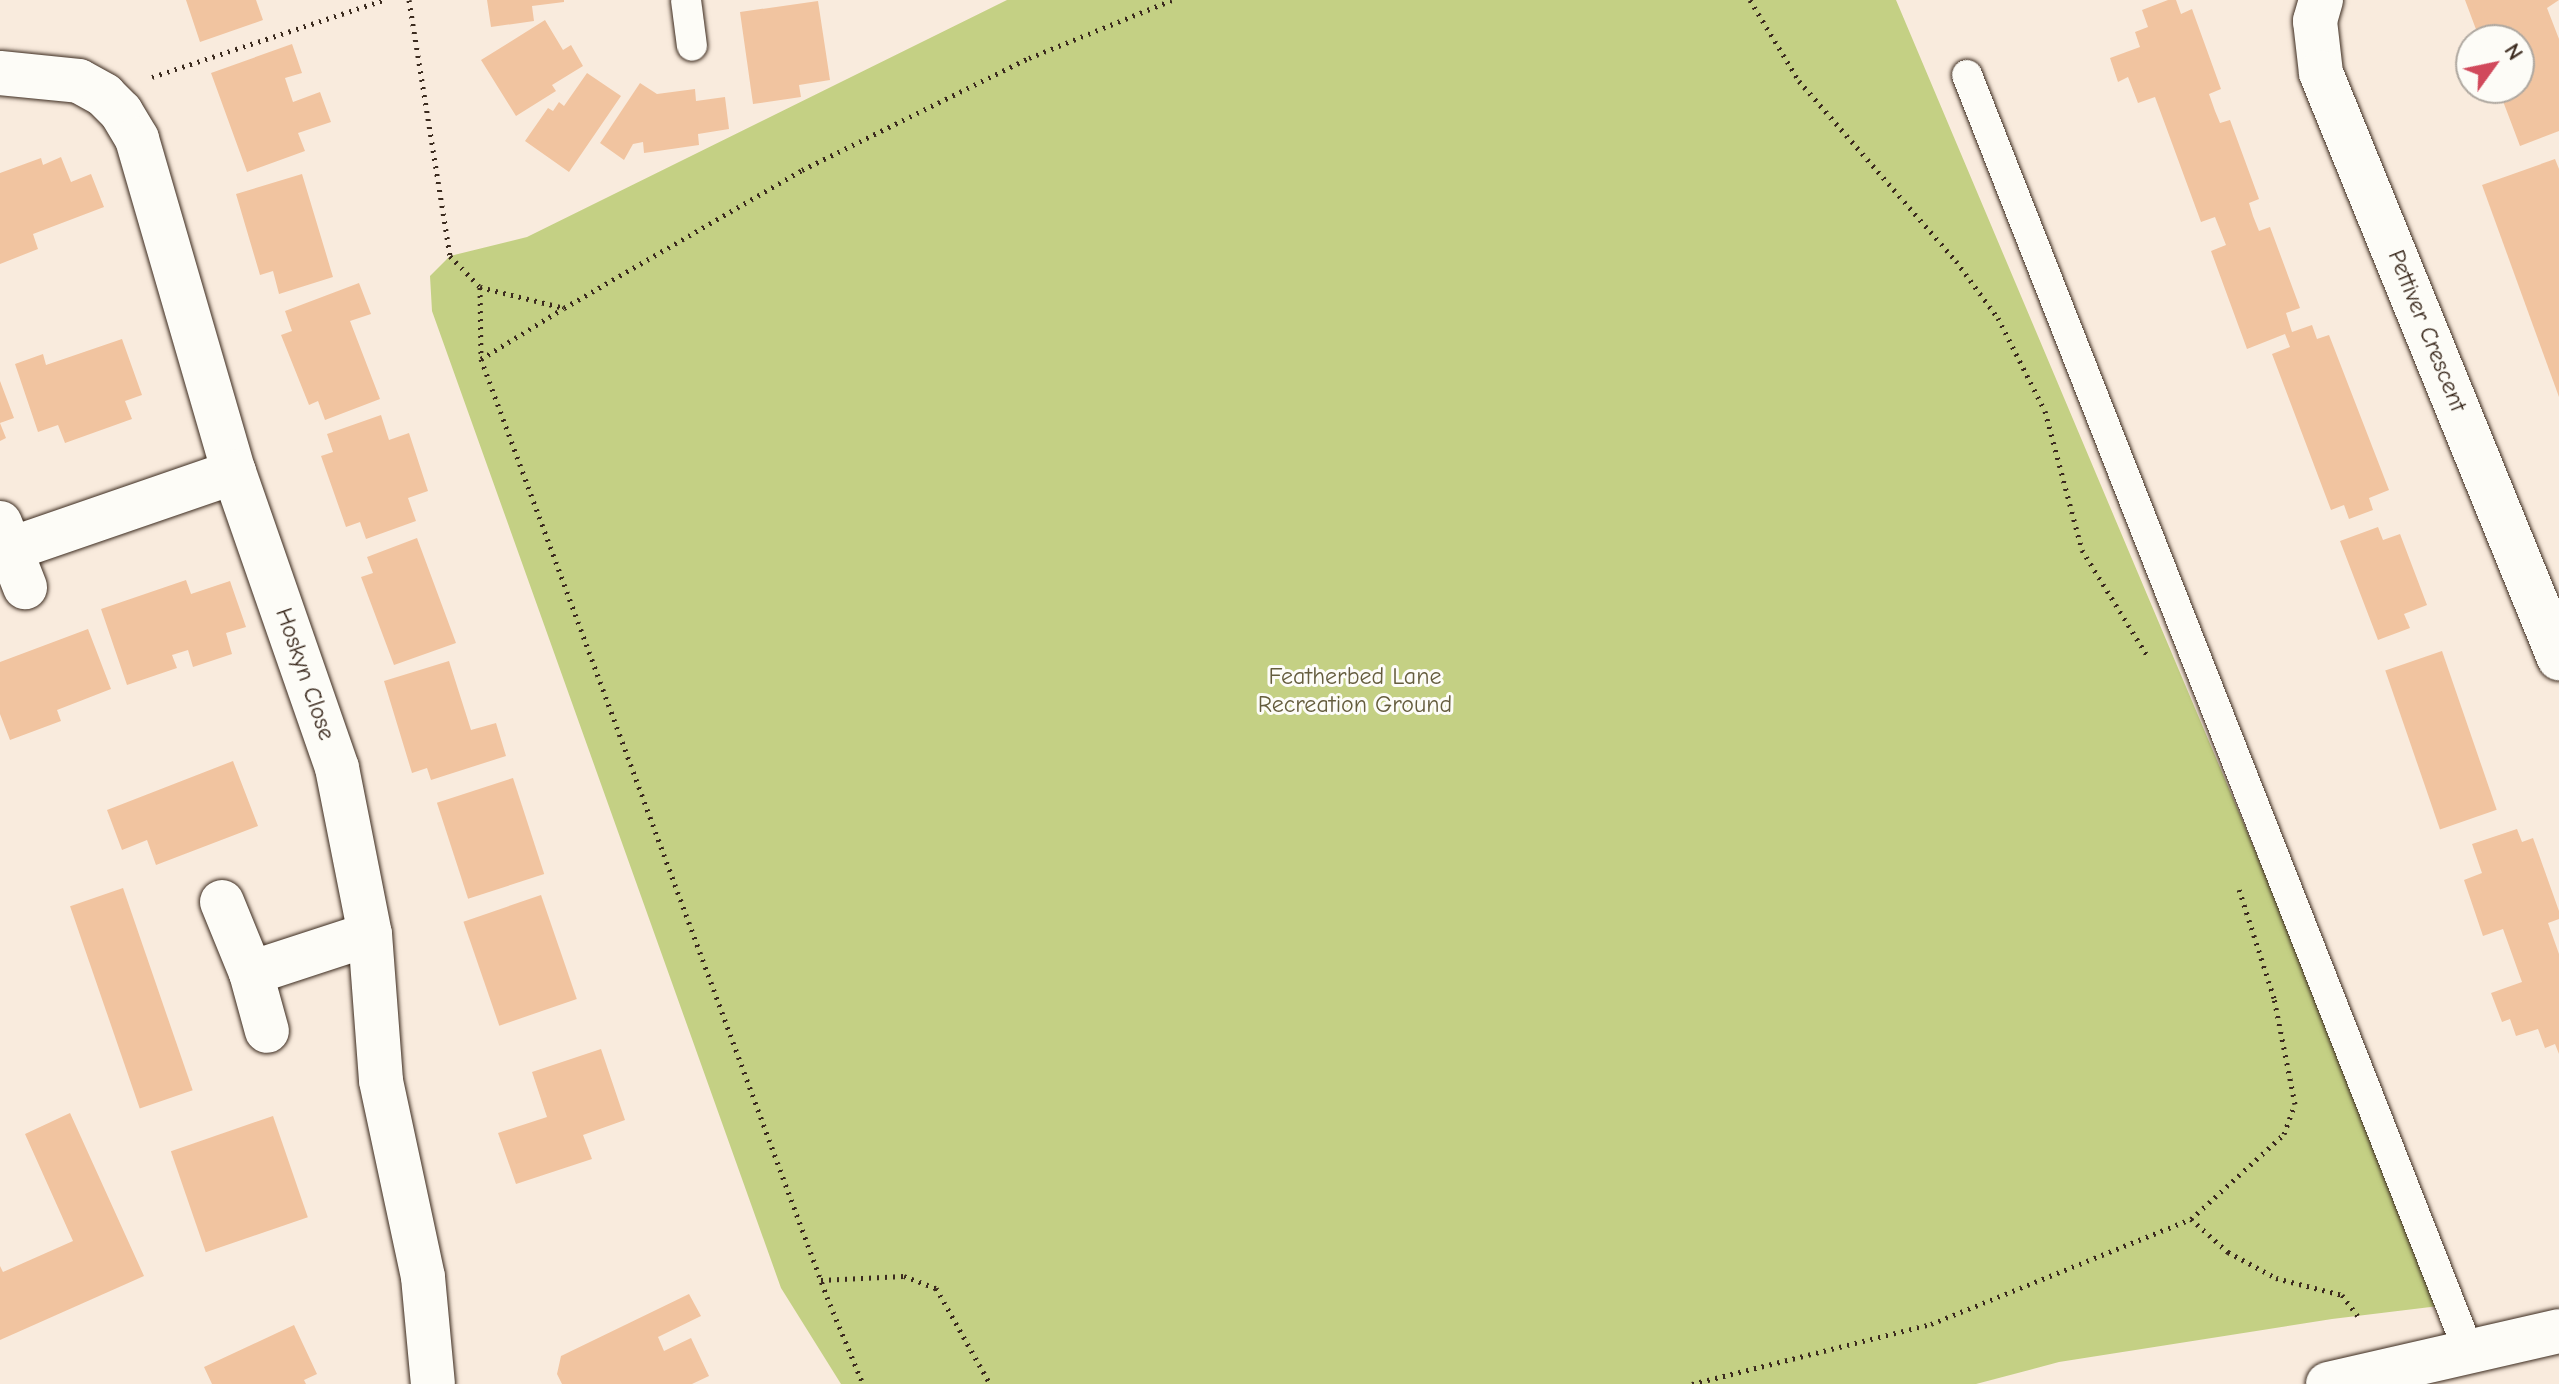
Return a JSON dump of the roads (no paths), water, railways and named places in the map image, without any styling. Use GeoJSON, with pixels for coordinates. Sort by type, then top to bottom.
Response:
{"type":"FeatureCollection","features":[{"type":"Feature","properties":{"kind":"street","name":"Pettiver Crescent"},"geometry":{"type":"LineString","coordinates":[[2321,0],[2315,21],[2321,73],[2559,658]]}},
{"type":"Feature","properties":{"kind":"street","name":"Hoskyn Close"},"geometry":{"type":"LineString","coordinates":[[0,73],[79,81],[104,95],[121,112],[137,139],[234,472],[337,768],[370,934],[381,1081],[423,1277],[433,1384]]}},
{"type":"Feature","properties":{"kind":"street"},"geometry":{"type":"LineString","coordinates":[[12,553],[234,472]]}},
{"type":"Feature","properties":{"kind":"street"},"geometry":{"type":"LineString","coordinates":[[222,902],[251,973],[267,1031]]}},
{"type":"Feature","properties":{"kind":"street"},"geometry":{"type":"LineString","coordinates":[[251,973],[370,934]]}},
{"type":"Feature","properties":{"kind":"street"},"geometry":{"type":"LineString","coordinates":[[2328,1384],[2559,1331]]}},
{"type":"Feature","properties":{"kind":"lane"},"geometry":{"type":"LineString","coordinates":[[686,0],[692,46]]}},
{"type":"Feature","properties":{"kind":"lane"},"geometry":{"type":"LineString","coordinates":[[1967,75],[2469,1352]]}},
{"type":"Feature","properties":{"kind":"park label","name":"Featherbed Lane Recreation Ground"},"geometry":{"type":"Point","coordinates":[1355,691]}}]}
